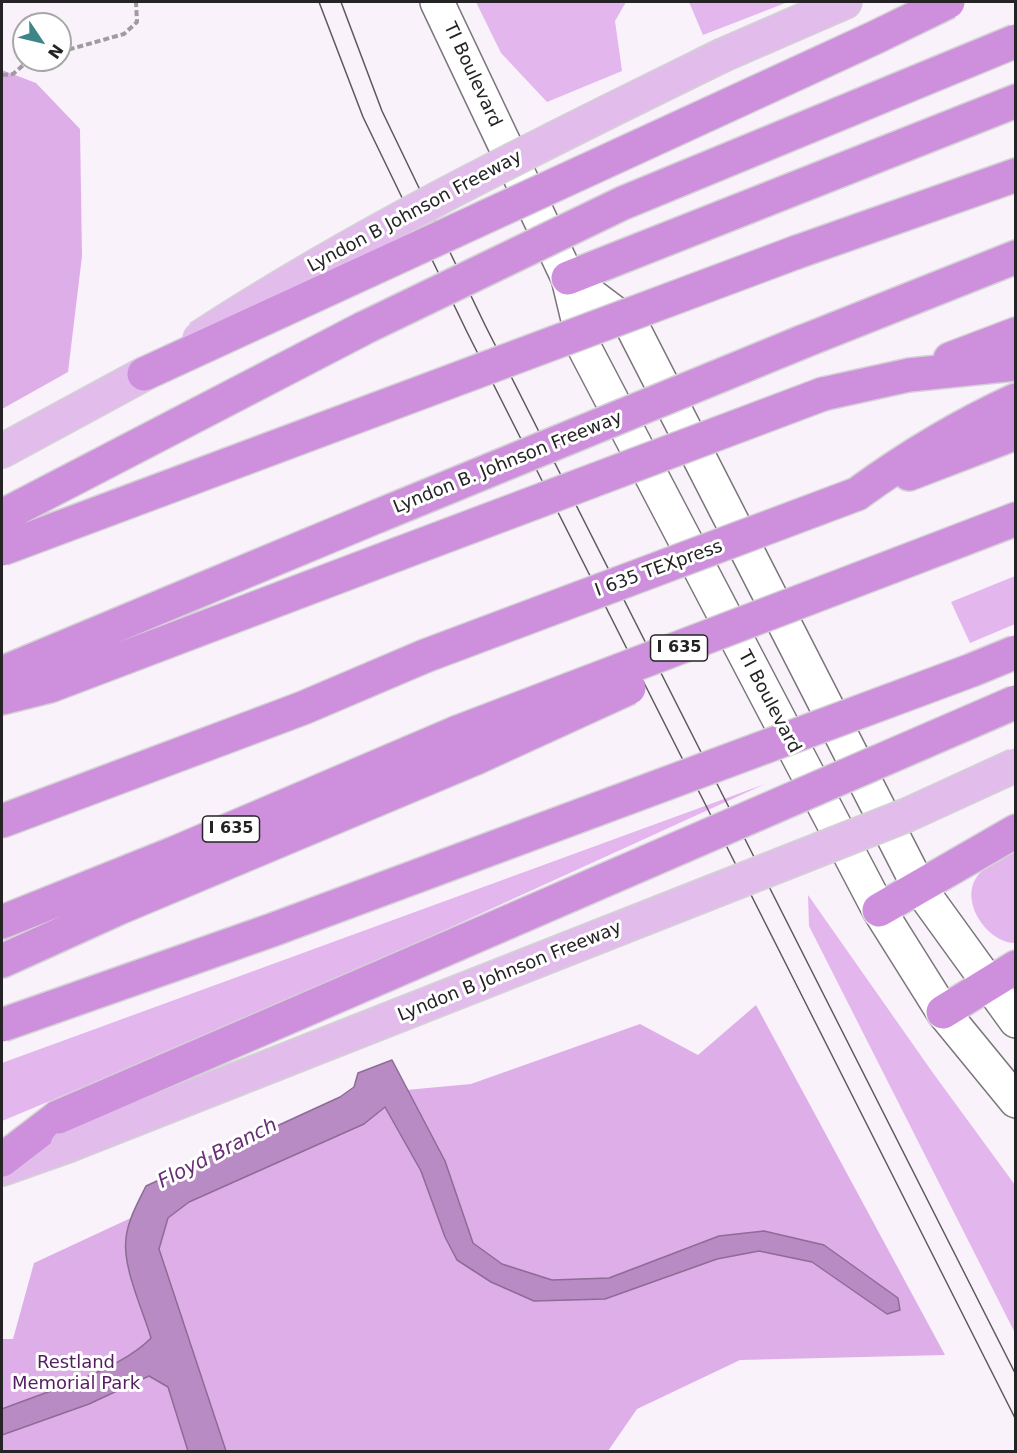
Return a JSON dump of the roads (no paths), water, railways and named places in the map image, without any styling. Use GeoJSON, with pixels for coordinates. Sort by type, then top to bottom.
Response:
{"type":"FeatureCollection","features":[{"type":"Feature","properties":{"kind":"highway"},"geometry":{"type":"LineString","coordinates":[[144,374],[853,48],[948,2]]}},
{"type":"Feature","properties":{"kind":"highway"},"geometry":{"type":"LineString","coordinates":[[2,516],[364,328],[623,203],[1016,41]]}},
{"type":"Feature","properties":{"kind":"highway"},"geometry":{"type":"LineString","coordinates":[[568,278],[1016,101]]}},
{"type":"Feature","properties":{"kind":"highway"},"geometry":{"type":"LineString","coordinates":[[2,549],[797,252],[1016,175]]}},
{"type":"Feature","properties":{"kind":"highway","name":"Lyndon B. Johnson Freeway"},"geometry":{"type":"LineString","coordinates":[[2,673],[802,342],[1016,257]]}},
{"type":"Feature","properties":{"kind":"highway"},"geometry":{"type":"LineString","coordinates":[[909,375],[1016,334]]}},
{"type":"Feature","properties":{"kind":"highway"},"geometry":{"type":"LineString","coordinates":[[2,698],[50,686],[823,394],[909,375],[1016,364]]}},
{"type":"Feature","properties":{"kind":"highway"},"geometry":{"type":"LineString","coordinates":[[857,494],[921,449],[967,422],[1016,400]]}},
{"type":"Feature","properties":{"kind":"highway","name":"I 635 TEXpress"},"geometry":{"type":"LineString","coordinates":[[2,821],[303,708],[425,656],[1016,433]]}},
{"type":"Feature","properties":{"kind":"highway","name":"I 635"},"geometry":{"type":"LineString","coordinates":[[2,922],[177,852],[458,732],[1016,519]]}},
{"type":"Feature","properties":{"kind":"highway"},"geometry":{"type":"LineString","coordinates":[[2,961],[119,908],[476,758],[901,564]]}},
{"type":"Feature","properties":{"kind":"highway"},"geometry":{"type":"LineString","coordinates":[[2,1025],[550,827],[950,679],[1016,652]]}},
{"type":"Feature","properties":{"kind":"highway"},"geometry":{"type":"LineString","coordinates":[[2,1160],[1016,702]]}},
{"type":"Feature","properties":{"kind":"highway"},"geometry":{"type":"LineString","coordinates":[[879,910],[1016,831]]}},
{"type":"Feature","properties":{"kind":"highway"},"geometry":{"type":"LineString","coordinates":[[943,1012],[1016,967]]}},
{"type":"Feature","properties":{"kind":"main road","name":"Lyndon B Johnson Freeway"},"geometry":{"type":"LineString","coordinates":[[2,451],[144,374],[277,287],[446,192],[723,55],[845,2]]}},
{"type":"Feature","properties":{"kind":"main road","name":"Lyndon B Johnson Freeway"},"geometry":{"type":"LineString","coordinates":[[2,1169],[62,1132],[907,815],[1016,765]]}},
{"type":"Feature","properties":{"kind":"street","name":"TI Boulevard"},"geometry":{"type":"LineString","coordinates":[[437,2],[568,278],[585,349],[879,910],[943,1012],[1016,1101]]}},
{"type":"Feature","properties":{"kind":"street","name":"TI Boulevard"},"geometry":{"type":"LineString","coordinates":[[568,278],[632,326],[919,887],[1016,1021]]}},
{"type":"Feature","properties":{"kind":"water","name":"Floyd Branch"},"geometry":{"type":"Polygon","coordinates":[[[392,1060],[445,1161],[473,1243],[502,1264],[552,1280],[609,1278],[719,1236],[764,1231],[824,1245],[898,1298],[900,1310],[887,1314],[812,1262],[759,1251],[717,1259],[605,1299],[534,1301],[491,1282],[457,1260],[445,1237],[421,1171],[385,1107],[364,1124],[189,1202],[168,1218],[159,1249],[226,1451],[188,1451],[168,1387],[149,1376],[89,1404],[2,1435],[2,1409],[60,1388],[120,1361],[151,1338],[130,1275],[126,1249],[129,1225],[146,1186],[340,1097],[354,1087],[358,1073],[392,1060]]]}},
{"type":"Feature","properties":{"kind":"tram line"},"geometry":{"type":"LineString","coordinates":[[319,2],[363,117],[467,332],[1016,1420]]}},
{"type":"Feature","properties":{"kind":"tram line"},"geometry":{"type":"LineString","coordinates":[[341,2],[382,111],[485,325],[1016,1375]]}},
{"type":"Feature","properties":{"kind":"park label","name":"Restland Memorial Park"},"geometry":{"type":"Point","coordinates":[76,1373]}}]}
